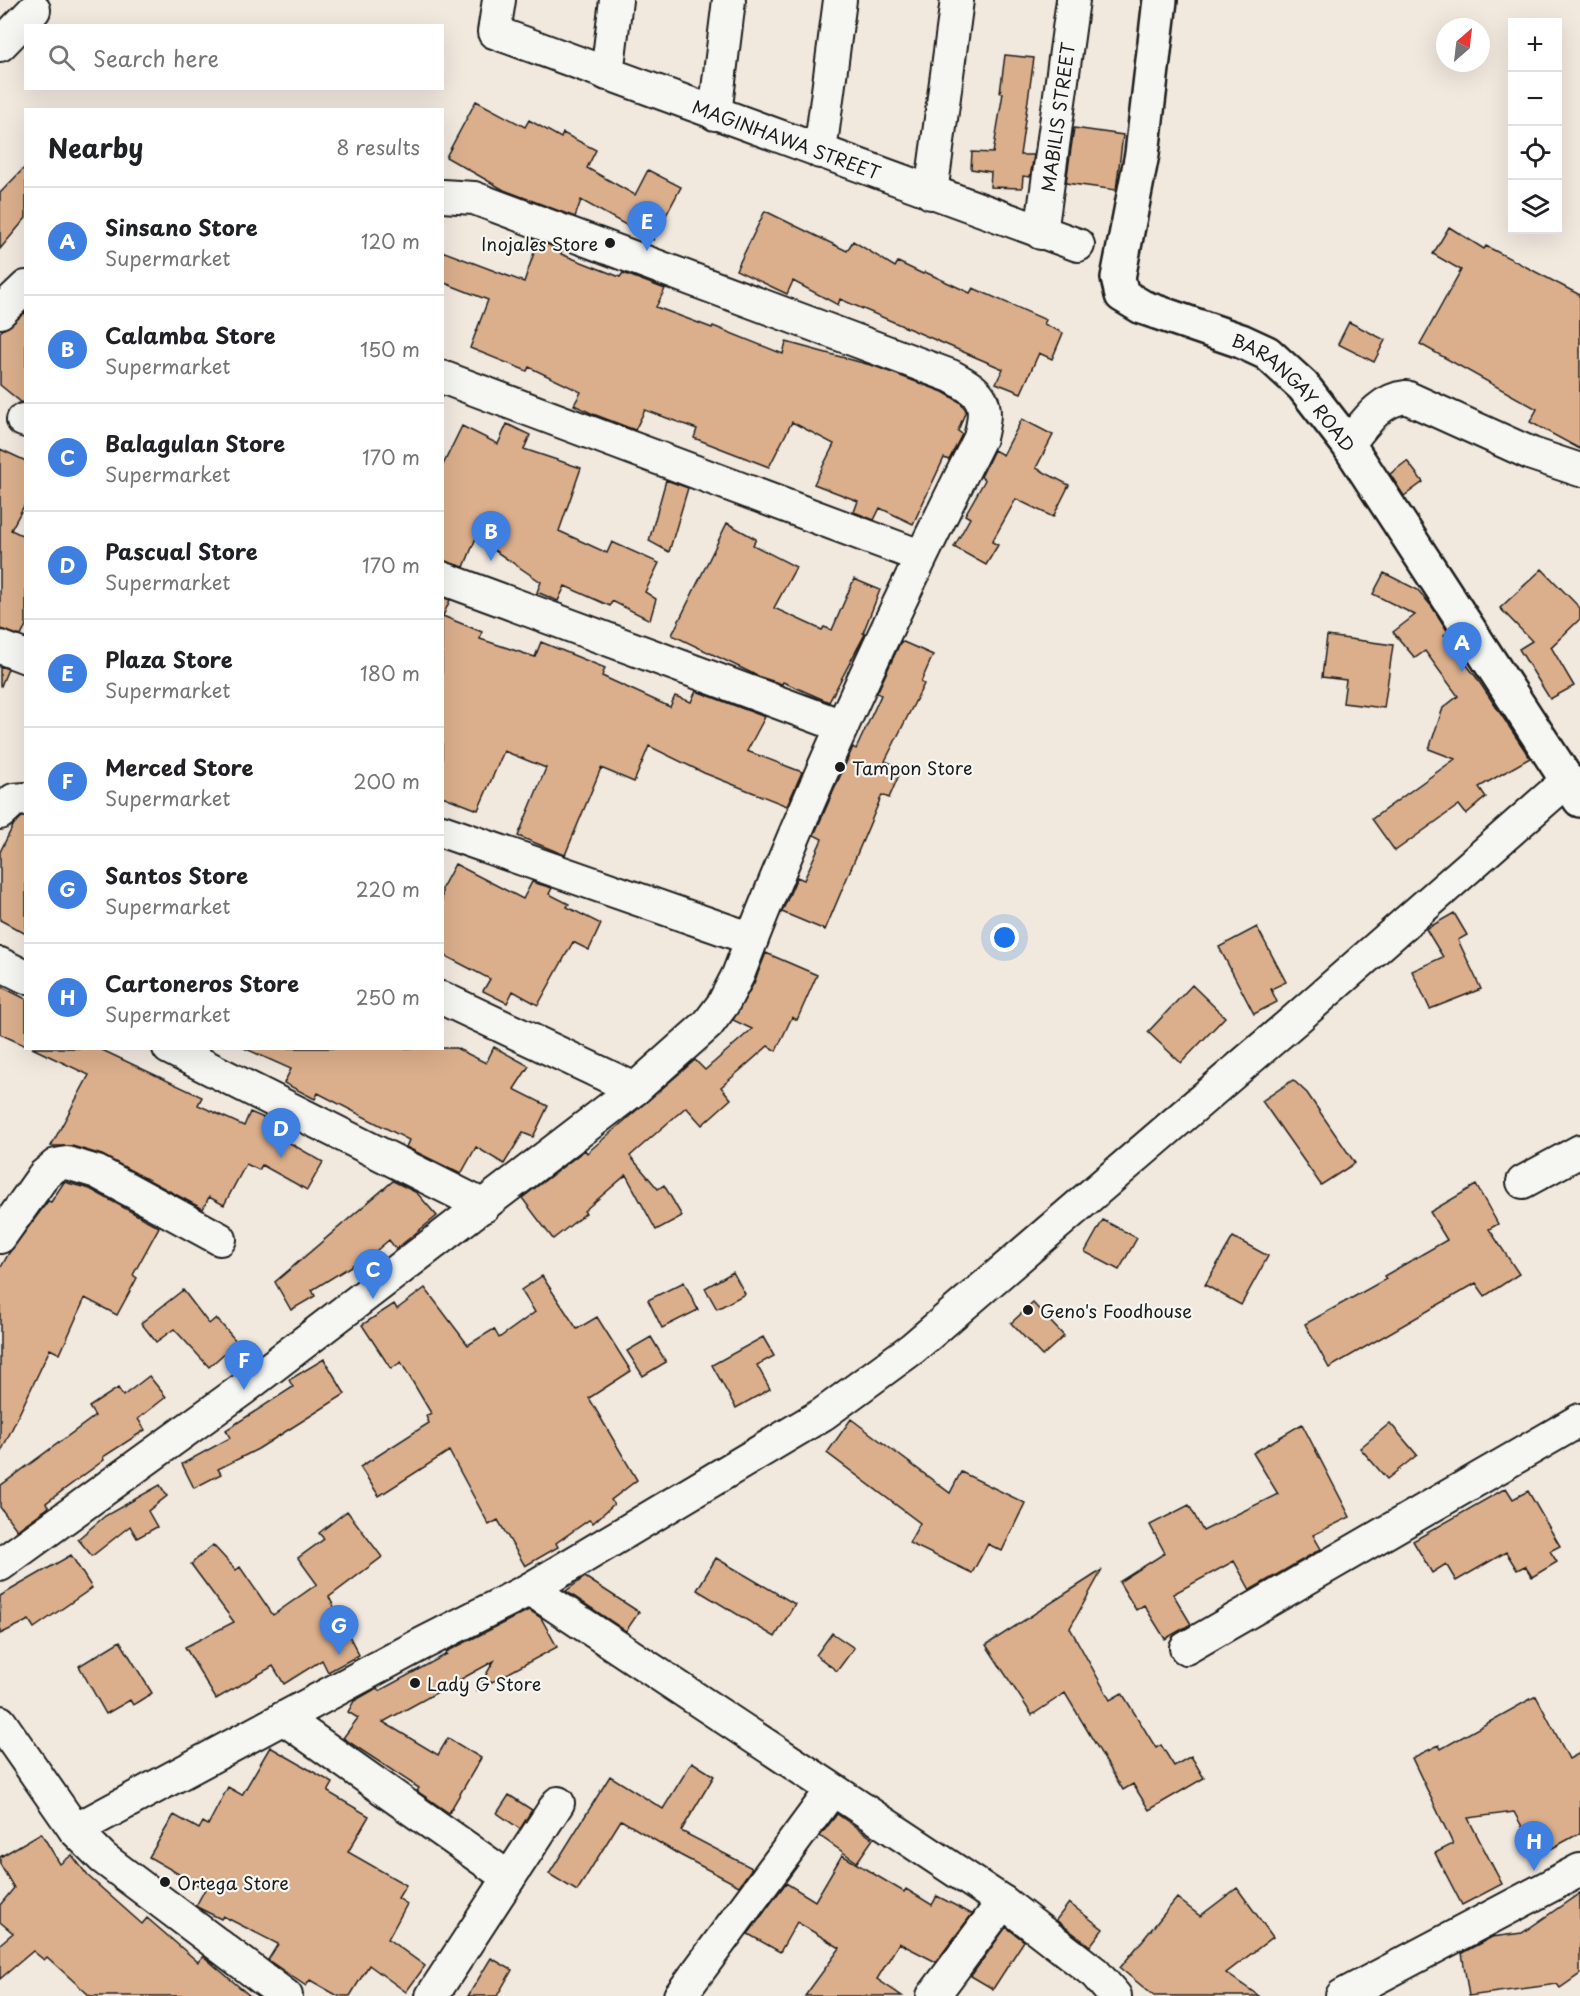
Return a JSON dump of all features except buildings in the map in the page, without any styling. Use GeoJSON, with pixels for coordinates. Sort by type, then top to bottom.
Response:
{"type":"FeatureCollection","features":[{"type":"Feature","properties":{"kind":"street","name":"MAGINHAWA STREET"},"geometry":{"type":"LineString","coordinates":[[499,0],[494,32],[1041,233],[1078,244]]}},
{"type":"Feature","properties":{"kind":"street"},"geometry":{"type":"LineString","coordinates":[[607,74],[616,0]]}},
{"type":"Feature","properties":{"kind":"street"},"geometry":{"type":"LineString","coordinates":[[715,114],[729,0]]}},
{"type":"Feature","properties":{"kind":"street"},"geometry":{"type":"LineString","coordinates":[[820,152],[840,0]]}},
{"type":"Feature","properties":{"kind":"street"},"geometry":{"type":"LineString","coordinates":[[931,193],[957,0]]}},
{"type":"Feature","properties":{"kind":"street","name":"MABILIS STREET"},"geometry":{"type":"LineString","coordinates":[[1041,233],[1073,0]]}},
{"type":"Feature","properties":{"kind":"street","name":"BARANGAY ROAD"},"geometry":{"type":"LineString","coordinates":[[1160,0],[1140,164],[1118,287],[1122,295],[1136,305],[1241,341],[1267,353],[1303,386],[1348,444],[1574,790]]}},
{"type":"Feature","properties":{"kind":"street"},"geometry":{"type":"LineString","coordinates":[[0,45],[34,10]]}},
{"type":"Feature","properties":{"kind":"street"},"geometry":{"type":"LineString","coordinates":[[0,1565],[243,1389],[484,1206],[635,1089],[708,1024],[723,1004],[738,975],[842,726],[920,556],[980,438],[985,418],[984,402],[975,389],[951,376],[474,198],[444,196]]}},
{"type":"Feature","properties":{"kind":"street"},"geometry":{"type":"LineString","coordinates":[[0,312],[24,289]]}},
{"type":"Feature","properties":{"kind":"street"},"geometry":{"type":"LineString","coordinates":[[444,378],[920,556]]}},
{"type":"Feature","properties":{"kind":"street"},"geometry":{"type":"LineString","coordinates":[[1348,444],[1381,404],[1393,398],[1406,396],[1532,454],[1580,470]]}},
{"type":"Feature","properties":{"kind":"street"},"geometry":{"type":"LineString","coordinates":[[444,579],[842,726]]}},
{"type":"Feature","properties":{"kind":"street"},"geometry":{"type":"LineString","coordinates":[[0,647],[24,656]]}},
{"type":"Feature","properties":{"kind":"street"},"geometry":{"type":"LineString","coordinates":[[75,1830],[530,1589],[823,1414],[905,1354],[1296,1019],[1574,790]]}},
{"type":"Feature","properties":{"kind":"street"},"geometry":{"type":"LineString","coordinates":[[0,813],[14,800],[24,799]]}},
{"type":"Feature","properties":{"kind":"street"},"geometry":{"type":"LineString","coordinates":[[444,832],[752,939]]}},
{"type":"Feature","properties":{"kind":"street"},"geometry":{"type":"LineString","coordinates":[[0,964],[24,976]]}},
{"type":"Feature","properties":{"kind":"street"},"geometry":{"type":"LineString","coordinates":[[444,999],[635,1089]]}},
{"type":"Feature","properties":{"kind":"street"},"geometry":{"type":"LineString","coordinates":[[173,1050],[484,1206]]}},
{"type":"Feature","properties":{"kind":"street"},"geometry":{"type":"LineString","coordinates":[[1523,1182],[1580,1151]]}},
{"type":"Feature","properties":{"kind":"street"},"geometry":{"type":"LineString","coordinates":[[0,1238],[44,1175],[56,1165],[67,1163],[97,1172],[220,1239]]}},
{"type":"Feature","properties":{"kind":"street"},"geometry":{"type":"LineString","coordinates":[[1186,1648],[1580,1420]]}},
{"type":"Feature","properties":{"kind":"street"},"geometry":{"type":"LineString","coordinates":[[530,1589],[1003,1902],[1095,1972],[1115,1996]]}},
{"type":"Feature","properties":{"kind":"street"},"geometry":{"type":"LineString","coordinates":[[283,1718],[508,1878]]}},
{"type":"Feature","properties":{"kind":"street"},"geometry":{"type":"LineString","coordinates":[[0,1722],[75,1830],[132,1882],[279,1994]]}},
{"type":"Feature","properties":{"kind":"street"},"geometry":{"type":"LineString","coordinates":[[680,1996],[832,1790]]}},
{"type":"Feature","properties":{"kind":"street"},"geometry":{"type":"LineString","coordinates":[[432,1996],[558,1803]]}},
{"type":"Feature","properties":{"kind":"street"},"geometry":{"type":"LineString","coordinates":[[1342,1996],[1580,1870]]}},
{"type":"Feature","properties":{"kind":"street"},"geometry":{"type":"LineString","coordinates":[[933,1996],[1003,1902]]}},
{"type":"Feature","properties":{"kind":"place","name":"Inojales Store"},"geometry":{"type":"Point","coordinates":[610,243]}},
{"type":"Feature","properties":{"kind":"place","name":"Plaza Store"},"geometry":{"type":"Point","coordinates":[647,251]}},
{"type":"Feature","properties":{"kind":"place","name":"Calamba Store"},"geometry":{"type":"Point","coordinates":[491,561]}},
{"type":"Feature","properties":{"kind":"place","name":"Sinsano Store"},"geometry":{"type":"Point","coordinates":[1462,672]}},
{"type":"Feature","properties":{"kind":"place","name":"Tampon Store"},"geometry":{"type":"Point","coordinates":[840,767]}},
{"type":"Feature","properties":{"kind":"place","name":"Pascual Store"},"geometry":{"type":"Point","coordinates":[281,1158]}},
{"type":"Feature","properties":{"kind":"place","name":"Balagulan Store"},"geometry":{"type":"Point","coordinates":[373,1299]}},
{"type":"Feature","properties":{"kind":"place","name":"Geno's Foodhouse"},"geometry":{"type":"Point","coordinates":[1028,1310]}},
{"type":"Feature","properties":{"kind":"place","name":"Merced Store"},"geometry":{"type":"Point","coordinates":[244,1390]}},
{"type":"Feature","properties":{"kind":"place","name":"Santos Store"},"geometry":{"type":"Point","coordinates":[339,1655]}},
{"type":"Feature","properties":{"kind":"place","name":"Lady G Store"},"geometry":{"type":"Point","coordinates":[415,1683]}},
{"type":"Feature","properties":{"kind":"place","name":"Cartoneros Store"},"geometry":{"type":"Point","coordinates":[1534,1871]}},
{"type":"Feature","properties":{"kind":"place","name":"Ortega Store"},"geometry":{"type":"Point","coordinates":[165,1882]}}]}
